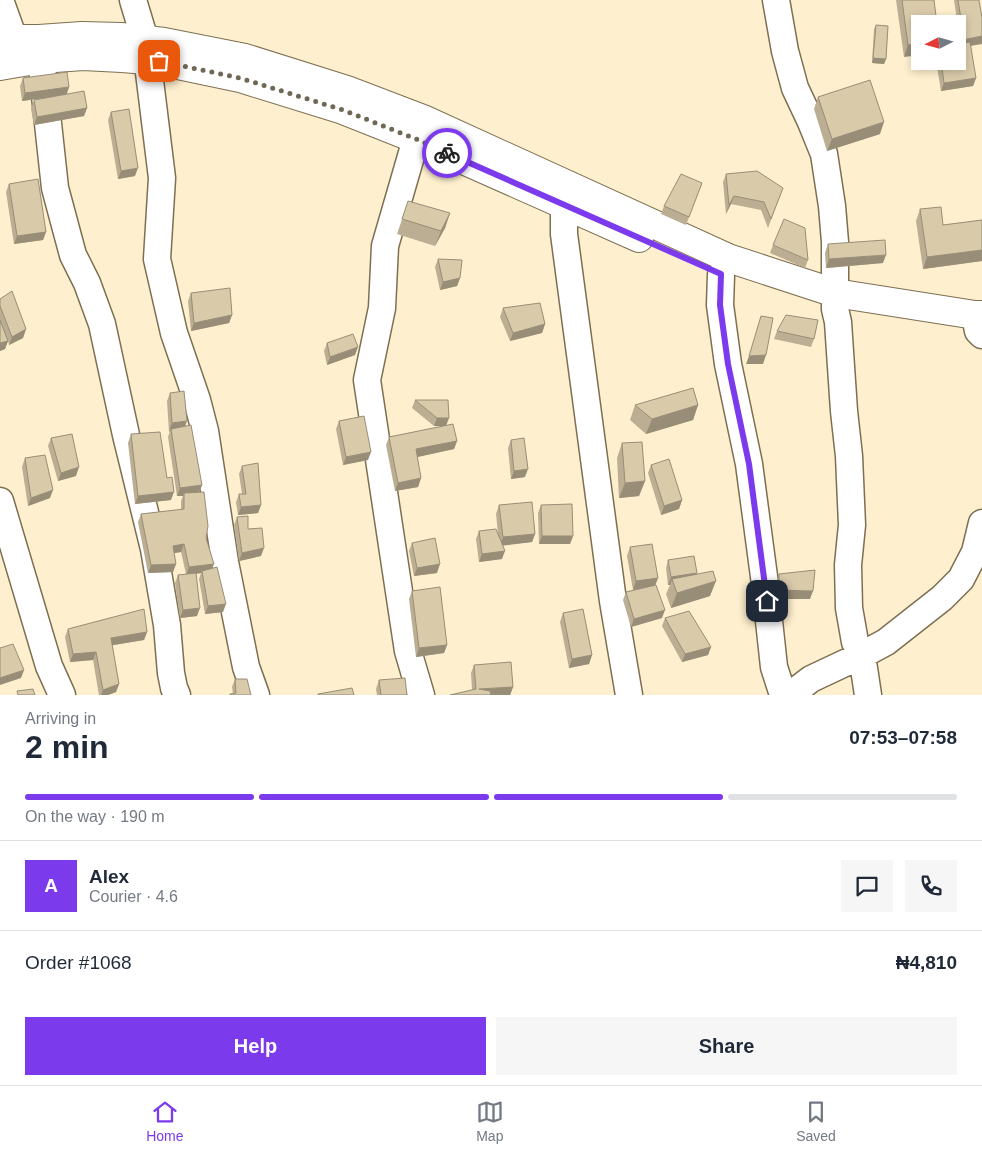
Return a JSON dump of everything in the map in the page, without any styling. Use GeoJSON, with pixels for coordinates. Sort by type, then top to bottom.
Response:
{"type":"FeatureCollection","features":[{"type":"Feature","properties":{"kind":"street"},"geometry":{"type":"LineString","coordinates":[[0,0],[7,41],[82,36],[121,37],[146,50],[159,61],[240,78],[343,110],[420,129],[835,301]]}},
{"type":"Feature","properties":{"kind":"street"},"geometry":{"type":"LineString","coordinates":[[133,0],[146,50],[162,178],[157,258],[174,333],[197,400],[205,431],[225,562],[246,667],[256,695]]}},
{"type":"Feature","properties":{"kind":"street"},"geometry":{"type":"LineString","coordinates":[[776,0],[785,51],[795,88],[824,154],[832,206],[835,242],[835,301],[849,456],[852,515],[848,565],[848,608],[855,642],[862,655],[868,695]]}},
{"type":"Feature","properties":{"kind":"street"},"geometry":{"type":"LineString","coordinates":[[0,66],[41,59],[146,50]]}},
{"type":"Feature","properties":{"kind":"street"},"geometry":{"type":"LineString","coordinates":[[41,59],[55,188],[73,255],[87,282],[102,324],[154,549],[167,624],[171,672],[177,695]]}},
{"type":"Feature","properties":{"kind":"street"},"geometry":{"type":"LineString","coordinates":[[420,129],[564,205],[721,274],[835,301],[980,326]]}},
{"type":"Feature","properties":{"kind":"street"},"geometry":{"type":"LineString","coordinates":[[420,129],[385,246],[382,308],[367,380],[408,651],[420,695]]}},
{"type":"Feature","properties":{"kind":"street"},"geometry":{"type":"LineString","coordinates":[[564,205],[564,234],[613,600],[629,695]]}},
{"type":"Feature","properties":{"kind":"street"},"geometry":{"type":"LineString","coordinates":[[721,274],[720,305],[728,364],[749,464],[774,667],[783,695]]}},
{"type":"Feature","properties":{"kind":"street"},"geometry":{"type":"LineString","coordinates":[[0,501],[49,666],[62,695]]}},
{"type":"Feature","properties":{"kind":"street"},"geometry":{"type":"LineString","coordinates":[[790,695],[811,679],[886,642],[942,598],[961,580],[975,552],[982,523]]}},
{"type":"Feature","properties":{"kind":"building"},"geometry":{"type":"Polygon","coordinates":[[[902,0],[934,0],[936,15],[911,15],[911,45],[908,45],[902,0]]]}},
{"type":"Feature","properties":{"kind":"building"},"geometry":{"type":"Polygon","coordinates":[[[958,0],[979,0],[982,36],[966,39],[966,15],[960,15],[958,0]]]}},
{"type":"Feature","properties":{"kind":"building"},"geometry":{"type":"Polygon","coordinates":[[[876,25],[888,26],[886,59],[873,58],[876,25]]]}},
{"type":"Feature","properties":{"kind":"building"},"geometry":{"type":"Polygon","coordinates":[[[970,42],[976,78],[944,83],[942,70],[966,70],[966,43],[970,42]]]}},
{"type":"Feature","properties":{"kind":"building"},"geometry":{"type":"Polygon","coordinates":[[[67,72],[69,87],[25,93],[23,78],[67,72]]]}},
{"type":"Feature","properties":{"kind":"building"},"geometry":{"type":"Polygon","coordinates":[[[870,80],[884,122],[832,139],[818,97],[870,80]]]}},
{"type":"Feature","properties":{"kind":"building"},"geometry":{"type":"Polygon","coordinates":[[[84,91],[87,108],[37,117],[34,100],[84,91]]]}},
{"type":"Feature","properties":{"kind":"building"},"geometry":{"type":"Polygon","coordinates":[[[129,109],[138,168],[121,171],[111,112],[129,109]]]}},
{"type":"Feature","properties":{"kind":"building"},"geometry":{"type":"Polygon","coordinates":[[[757,171],[783,188],[771,219],[764,202],[734,196],[729,205],[726,174],[757,171]]]}},
{"type":"Feature","properties":{"kind":"building"},"geometry":{"type":"Polygon","coordinates":[[[681,174],[702,183],[689,217],[664,206],[681,174]]]}},
{"type":"Feature","properties":{"kind":"building"},"geometry":{"type":"Polygon","coordinates":[[[38,179],[46,232],[17,236],[9,184],[38,179]]]}},
{"type":"Feature","properties":{"kind":"building"},"geometry":{"type":"Polygon","coordinates":[[[408,201],[450,213],[441,231],[402,219],[408,201]]]}},
{"type":"Feature","properties":{"kind":"building"},"geometry":{"type":"Polygon","coordinates":[[[941,207],[943,225],[982,220],[982,250],[927,257],[920,209],[941,207]]]}},
{"type":"Feature","properties":{"kind":"building"},"geometry":{"type":"Polygon","coordinates":[[[784,219],[805,228],[808,260],[773,245],[784,219]]]}},
{"type":"Feature","properties":{"kind":"building"},"geometry":{"type":"Polygon","coordinates":[[[885,240],[886,255],[829,259],[828,244],[885,240]]]}},
{"type":"Feature","properties":{"kind":"building"},"geometry":{"type":"Polygon","coordinates":[[[438,259],[462,260],[460,278],[443,282],[438,259]]]}},
{"type":"Feature","properties":{"kind":"building"},"geometry":{"type":"Polygon","coordinates":[[[230,288],[232,315],[194,323],[191,293],[230,288]]]}},
{"type":"Feature","properties":{"kind":"building"},"geometry":{"type":"Polygon","coordinates":[[[12,291],[26,329],[12,337],[0,306],[0,299],[12,291]]]}},
{"type":"Feature","properties":{"kind":"building"},"geometry":{"type":"Polygon","coordinates":[[[540,303],[545,324],[513,333],[503,308],[540,303]]]}},
{"type":"Feature","properties":{"kind":"building"},"geometry":{"type":"Polygon","coordinates":[[[786,315],[818,320],[814,339],[777,331],[786,315]]]}},
{"type":"Feature","properties":{"kind":"building"},"geometry":{"type":"Polygon","coordinates":[[[761,316],[773,318],[766,355],[749,356],[761,316]]]}},
{"type":"Feature","properties":{"kind":"building"},"geometry":{"type":"Polygon","coordinates":[[[0,320],[8,341],[0,343],[0,320]]]}},
{"type":"Feature","properties":{"kind":"building"},"geometry":{"type":"Polygon","coordinates":[[[353,334],[358,347],[330,357],[327,343],[353,334]]]}},
{"type":"Feature","properties":{"kind":"building"},"geometry":{"type":"Polygon","coordinates":[[[693,388],[698,405],[652,419],[635,405],[693,388]]]}},
{"type":"Feature","properties":{"kind":"building"},"geometry":{"type":"Polygon","coordinates":[[[184,391],[187,421],[172,423],[170,393],[184,391]]]}},
{"type":"Feature","properties":{"kind":"building"},"geometry":{"type":"Polygon","coordinates":[[[415,400],[448,400],[449,418],[437,418],[415,400]]]}},
{"type":"Feature","properties":{"kind":"building"},"geometry":{"type":"Polygon","coordinates":[[[364,416],[371,452],[346,457],[339,421],[364,416]]]}},
{"type":"Feature","properties":{"kind":"building"},"geometry":{"type":"Polygon","coordinates":[[[453,424],[457,441],[416,449],[421,478],[398,483],[389,437],[453,424]]]}},
{"type":"Feature","properties":{"kind":"building"},"geometry":{"type":"Polygon","coordinates":[[[191,425],[202,485],[180,488],[171,429],[191,425]]]}},
{"type":"Feature","properties":{"kind":"building"},"geometry":{"type":"Polygon","coordinates":[[[160,432],[167,478],[172,477],[174,492],[138,496],[131,434],[160,432]]]}},
{"type":"Feature","properties":{"kind":"building"},"geometry":{"type":"Polygon","coordinates":[[[72,434],[79,467],[61,473],[51,438],[72,434]]]}},
{"type":"Feature","properties":{"kind":"building"},"geometry":{"type":"Polygon","coordinates":[[[524,438],[528,469],[514,471],[511,440],[524,438]]]}},
{"type":"Feature","properties":{"kind":"building"},"geometry":{"type":"Polygon","coordinates":[[[642,442],[645,481],[625,483],[622,443],[642,442]]]}},
{"type":"Feature","properties":{"kind":"building"},"geometry":{"type":"Polygon","coordinates":[[[45,455],[53,490],[31,498],[25,458],[45,455]]]}},
{"type":"Feature","properties":{"kind":"building"},"geometry":{"type":"Polygon","coordinates":[[[669,459],[682,500],[664,506],[651,465],[669,459]]]}},
{"type":"Feature","properties":{"kind":"building"},"geometry":{"type":"Polygon","coordinates":[[[258,463],[261,505],[241,507],[239,494],[246,494],[242,466],[258,463]]]}},
{"type":"Feature","properties":{"kind":"building"},"geometry":{"type":"Polygon","coordinates":[[[204,492],[208,526],[206,538],[214,564],[189,567],[184,544],[173,546],[176,564],[151,565],[141,514],[184,509],[184,493],[204,492]]]}},
{"type":"Feature","properties":{"kind":"building"},"geometry":{"type":"Polygon","coordinates":[[[532,502],[535,534],[503,537],[499,505],[532,502]]]}},
{"type":"Feature","properties":{"kind":"building"},"geometry":{"type":"Polygon","coordinates":[[[572,504],[573,536],[542,536],[541,505],[572,504]]]}},
{"type":"Feature","properties":{"kind":"building"},"geometry":{"type":"Polygon","coordinates":[[[248,516],[248,529],[262,528],[264,548],[242,553],[237,517],[248,516]]]}},
{"type":"Feature","properties":{"kind":"building"},"geometry":{"type":"Polygon","coordinates":[[[496,529],[505,551],[482,554],[479,531],[496,529]]]}},
{"type":"Feature","properties":{"kind":"building"},"geometry":{"type":"Polygon","coordinates":[[[435,538],[440,564],[417,568],[412,543],[435,538]]]}},
{"type":"Feature","properties":{"kind":"building"},"geometry":{"type":"Polygon","coordinates":[[[652,544],[658,578],[636,581],[630,547],[652,544]]]}},
{"type":"Feature","properties":{"kind":"building"},"geometry":{"type":"Polygon","coordinates":[[[694,556],[697,573],[671,577],[668,560],[694,556]]]}},
{"type":"Feature","properties":{"kind":"building"},"geometry":{"type":"Polygon","coordinates":[[[217,567],[226,604],[208,606],[202,571],[217,567]]]}},
{"type":"Feature","properties":{"kind":"building"},"geometry":{"type":"Polygon","coordinates":[[[815,570],[813,591],[779,590],[779,574],[815,570]]]}},
{"type":"Feature","properties":{"kind":"building"},"geometry":{"type":"Polygon","coordinates":[[[713,571],[716,581],[677,593],[672,579],[713,571]]]}},
{"type":"Feature","properties":{"kind":"building"},"geometry":{"type":"Polygon","coordinates":[[[196,573],[200,608],[183,610],[178,575],[196,573]]]}},
{"type":"Feature","properties":{"kind":"building"},"geometry":{"type":"Polygon","coordinates":[[[656,585],[665,610],[634,619],[626,592],[656,585]]]}},
{"type":"Feature","properties":{"kind":"building"},"geometry":{"type":"Polygon","coordinates":[[[440,587],[447,645],[419,648],[412,591],[440,587]]]}},
{"type":"Feature","properties":{"kind":"building"},"geometry":{"type":"Polygon","coordinates":[[[144,609],[147,632],[111,638],[119,684],[103,690],[96,652],[73,654],[68,629],[144,609]]]}},
{"type":"Feature","properties":{"kind":"building"},"geometry":{"type":"Polygon","coordinates":[[[583,609],[592,655],[572,659],[563,613],[583,609]]]}},
{"type":"Feature","properties":{"kind":"building"},"geometry":{"type":"Polygon","coordinates":[[[689,611],[711,647],[685,654],[665,618],[689,611]]]}},
{"type":"Feature","properties":{"kind":"building"},"geometry":{"type":"Polygon","coordinates":[[[13,644],[24,670],[0,678],[0,648],[13,644]]]}},
{"type":"Feature","properties":{"kind":"building"},"geometry":{"type":"Polygon","coordinates":[[[511,662],[513,687],[479,689],[490,691],[491,695],[450,695],[476,689],[474,665],[511,662]]]}},
{"type":"Feature","properties":{"kind":"building"},"geometry":{"type":"Polygon","coordinates":[[[405,678],[407,695],[381,695],[379,680],[405,678]]]}},
{"type":"Feature","properties":{"kind":"building"},"geometry":{"type":"Polygon","coordinates":[[[235,679],[247,679],[251,695],[230,695],[236,693],[235,679]]]}},
{"type":"Feature","properties":{"kind":"building"},"geometry":{"type":"Polygon","coordinates":[[[352,688],[354,695],[318,695],[318,694],[352,688]]]}},
{"type":"Feature","properties":{"kind":"building"},"geometry":{"type":"Polygon","coordinates":[[[33,689],[35,695],[18,695],[17,691],[33,689]]]}},
{"type":"Feature","properties":{"kind":"way so far"},"geometry":{"type":"LineString","coordinates":[[159,61],[240,78],[343,110],[447,153]]}},
{"type":"Feature","properties":{"kind":"route"},"geometry":{"type":"LineString","coordinates":[[447,153],[721,274],[720,305],[728,364],[749,464],[767,601]]}}]}
